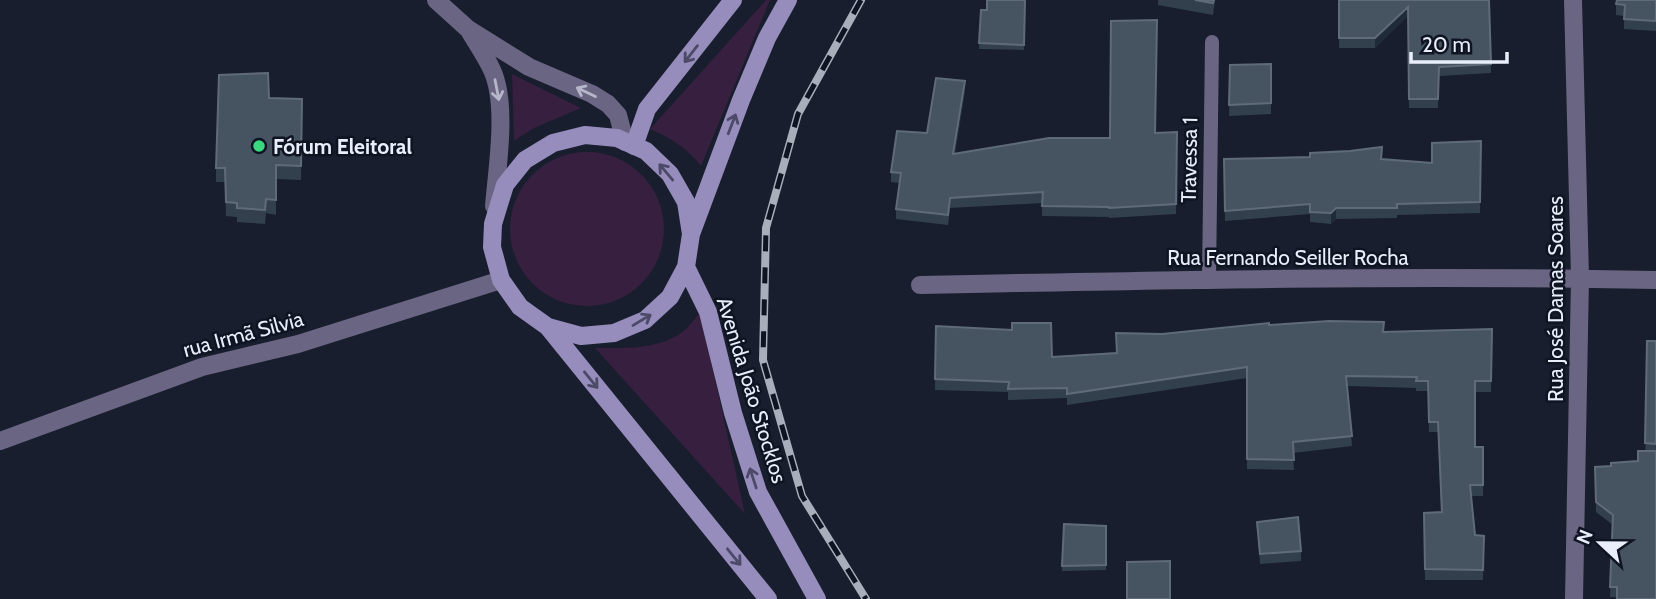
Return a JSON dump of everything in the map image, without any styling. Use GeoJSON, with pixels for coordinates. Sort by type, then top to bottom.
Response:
{"type":"FeatureCollection","features":[{"type":"Feature","properties":{"kind":"main road"},"geometry":{"type":"LineString","coordinates":[[629,144],[647,109],[733,0]]}},
{"type":"Feature","properties":{"kind":"main road"},"geometry":{"type":"LineString","coordinates":[[548,327],[581,336],[614,333],[645,320],[670,297],[686,267],[691,234],[741,100],[767,38],[788,0]]}},
{"type":"Feature","properties":{"kind":"main road"},"geometry":{"type":"LineString","coordinates":[[691,234],[686,202],[670,174],[646,151],[617,138],[584,135],[553,143],[526,160],[505,185],[493,224],[492,247],[501,280],[520,307],[548,327],[768,599]]}},
{"type":"Feature","properties":{"kind":"main road","name":"Avenida João Stocklos"},"geometry":{"type":"LineString","coordinates":[[686,267],[708,312],[733,413],[758,492],[817,599]]}},
{"type":"Feature","properties":{"kind":"street"},"geometry":{"type":"LineString","coordinates":[[436,0],[468,29],[529,67],[592,94],[608,104],[618,115],[629,144]]}},
{"type":"Feature","properties":{"kind":"street","name":"Rua José Damas Soares"},"geometry":{"type":"LineString","coordinates":[[1573,0],[1580,278],[1574,599]]}},
{"type":"Feature","properties":{"kind":"street"},"geometry":{"type":"LineString","coordinates":[[468,29],[493,71],[499,96],[500,137],[493,224]]}},
{"type":"Feature","properties":{"kind":"street","name":"Rua Fernando Seiller Rocha"},"geometry":{"type":"LineString","coordinates":[[920,285],[1209,279],[1656,280]]}},
{"type":"Feature","properties":{"kind":"street","name":"rua Irmã Silvia"},"geometry":{"type":"LineString","coordinates":[[0,441],[202,367],[298,344],[501,280]]}},
{"type":"Feature","properties":{"kind":"lane","name":"Travessa 1"},"geometry":{"type":"LineString","coordinates":[[1209,279],[1212,42]]}},
{"type":"Feature","properties":{"kind":"shaded area"},"geometry":{"type":"Polygon","coordinates":[[[766,0],[770,0],[701,166],[678,144],[650,129],[766,0]]]}},
{"type":"Feature","properties":{"kind":"shaded area"},"geometry":{"type":"Polygon","coordinates":[[[512,74],[581,108],[534,128],[514,141],[512,74]]]}},
{"type":"Feature","properties":{"kind":"shaded area"},"geometry":{"type":"Polygon","coordinates":[[[587,152],[617,158],[642,174],[658,199],[664,229],[658,259],[642,284],[617,300],[587,306],[557,300],[532,284],[516,259],[510,229],[516,199],[532,174],[557,158],[587,152]]]}},
{"type":"Feature","properties":{"kind":"shaded area"},"geometry":{"type":"Polygon","coordinates":[[[700,312],[745,514],[595,348],[643,346],[666,341],[686,329],[700,312]]]}},
{"type":"Feature","properties":{"kind":"building"},"geometry":{"type":"Polygon","coordinates":[[[987,0],[1025,0],[1024,45],[979,43],[981,10],[987,10],[987,0]]]}},
{"type":"Feature","properties":{"kind":"building"},"geometry":{"type":"Polygon","coordinates":[[[1339,0],[1489,0],[1491,64],[1439,67],[1438,99],[1409,99],[1408,7],[1375,38],[1339,38],[1339,0]]]}},
{"type":"Feature","properties":{"kind":"building"},"geometry":{"type":"Polygon","coordinates":[[[1617,0],[1656,0],[1656,21],[1624,19],[1625,5],[1616,4],[1617,0]]]}},
{"type":"Feature","properties":{"kind":"building"},"geometry":{"type":"Polygon","coordinates":[[[1157,20],[1155,133],[1177,132],[1176,204],[1109,208],[1042,206],[1043,192],[950,198],[948,215],[896,209],[901,173],[891,172],[897,131],[927,133],[936,78],[965,81],[953,154],[1049,138],[1110,138],[1111,21],[1157,20]]]}},
{"type":"Feature","properties":{"kind":"building"},"geometry":{"type":"Polygon","coordinates":[[[1271,64],[1271,103],[1229,105],[1230,65],[1271,64]]]}},
{"type":"Feature","properties":{"kind":"building","name":"Fórum Eleitoral"},"geometry":{"type":"Polygon","coordinates":[[[268,73],[269,98],[302,99],[301,166],[276,165],[276,200],[266,199],[265,210],[237,208],[237,203],[226,202],[225,168],[216,168],[219,75],[268,73]]]}},
{"type":"Feature","properties":{"kind":"building"},"geometry":{"type":"Polygon","coordinates":[[[1481,141],[1480,202],[1397,204],[1397,208],[1336,208],[1331,213],[1310,212],[1310,204],[1225,211],[1224,159],[1310,157],[1310,153],[1382,147],[1381,159],[1432,163],[1432,143],[1481,141]]]}},
{"type":"Feature","properties":{"kind":"building"},"geometry":{"type":"Polygon","coordinates":[[[1384,322],[1383,332],[1492,329],[1491,381],[1475,381],[1475,447],[1483,447],[1483,485],[1470,485],[1475,535],[1484,536],[1483,570],[1425,569],[1424,513],[1442,512],[1438,422],[1429,422],[1428,381],[1416,381],[1417,377],[1346,376],[1352,436],[1293,442],[1294,460],[1247,459],[1247,367],[1067,394],[1067,388],[1008,389],[1009,382],[935,379],[936,326],[1012,330],[1012,323],[1051,323],[1052,357],[1117,353],[1116,333],[1162,334],[1269,323],[1384,322]]]}},
{"type":"Feature","properties":{"kind":"building"},"geometry":{"type":"Polygon","coordinates":[[[1647,341],[1656,341],[1656,444],[1645,443],[1647,341]]]}},
{"type":"Feature","properties":{"kind":"building"},"geometry":{"type":"Polygon","coordinates":[[[1638,451],[1656,451],[1656,599],[1617,599],[1617,587],[1610,587],[1613,515],[1596,502],[1595,467],[1638,461],[1638,451]]]}},
{"type":"Feature","properties":{"kind":"building"},"geometry":{"type":"Polygon","coordinates":[[[1298,517],[1301,551],[1260,554],[1257,522],[1298,517]]]}},
{"type":"Feature","properties":{"kind":"building"},"geometry":{"type":"Polygon","coordinates":[[[1064,524],[1106,526],[1106,565],[1062,566],[1064,524]]]}},
{"type":"Feature","properties":{"kind":"building"},"geometry":{"type":"Polygon","coordinates":[[[1170,561],[1170,599],[1127,599],[1127,562],[1170,561]]]}},
{"type":"Feature","properties":{"kind":"railway"},"geometry":{"type":"LineString","coordinates":[[861,0],[798,114],[766,228],[763,360],[802,496],[866,599]]}},
{"type":"Feature","properties":{"kind":"place","name":"Fórum Eleitoral"},"geometry":{"type":"Point","coordinates":[259,146]}}]}
